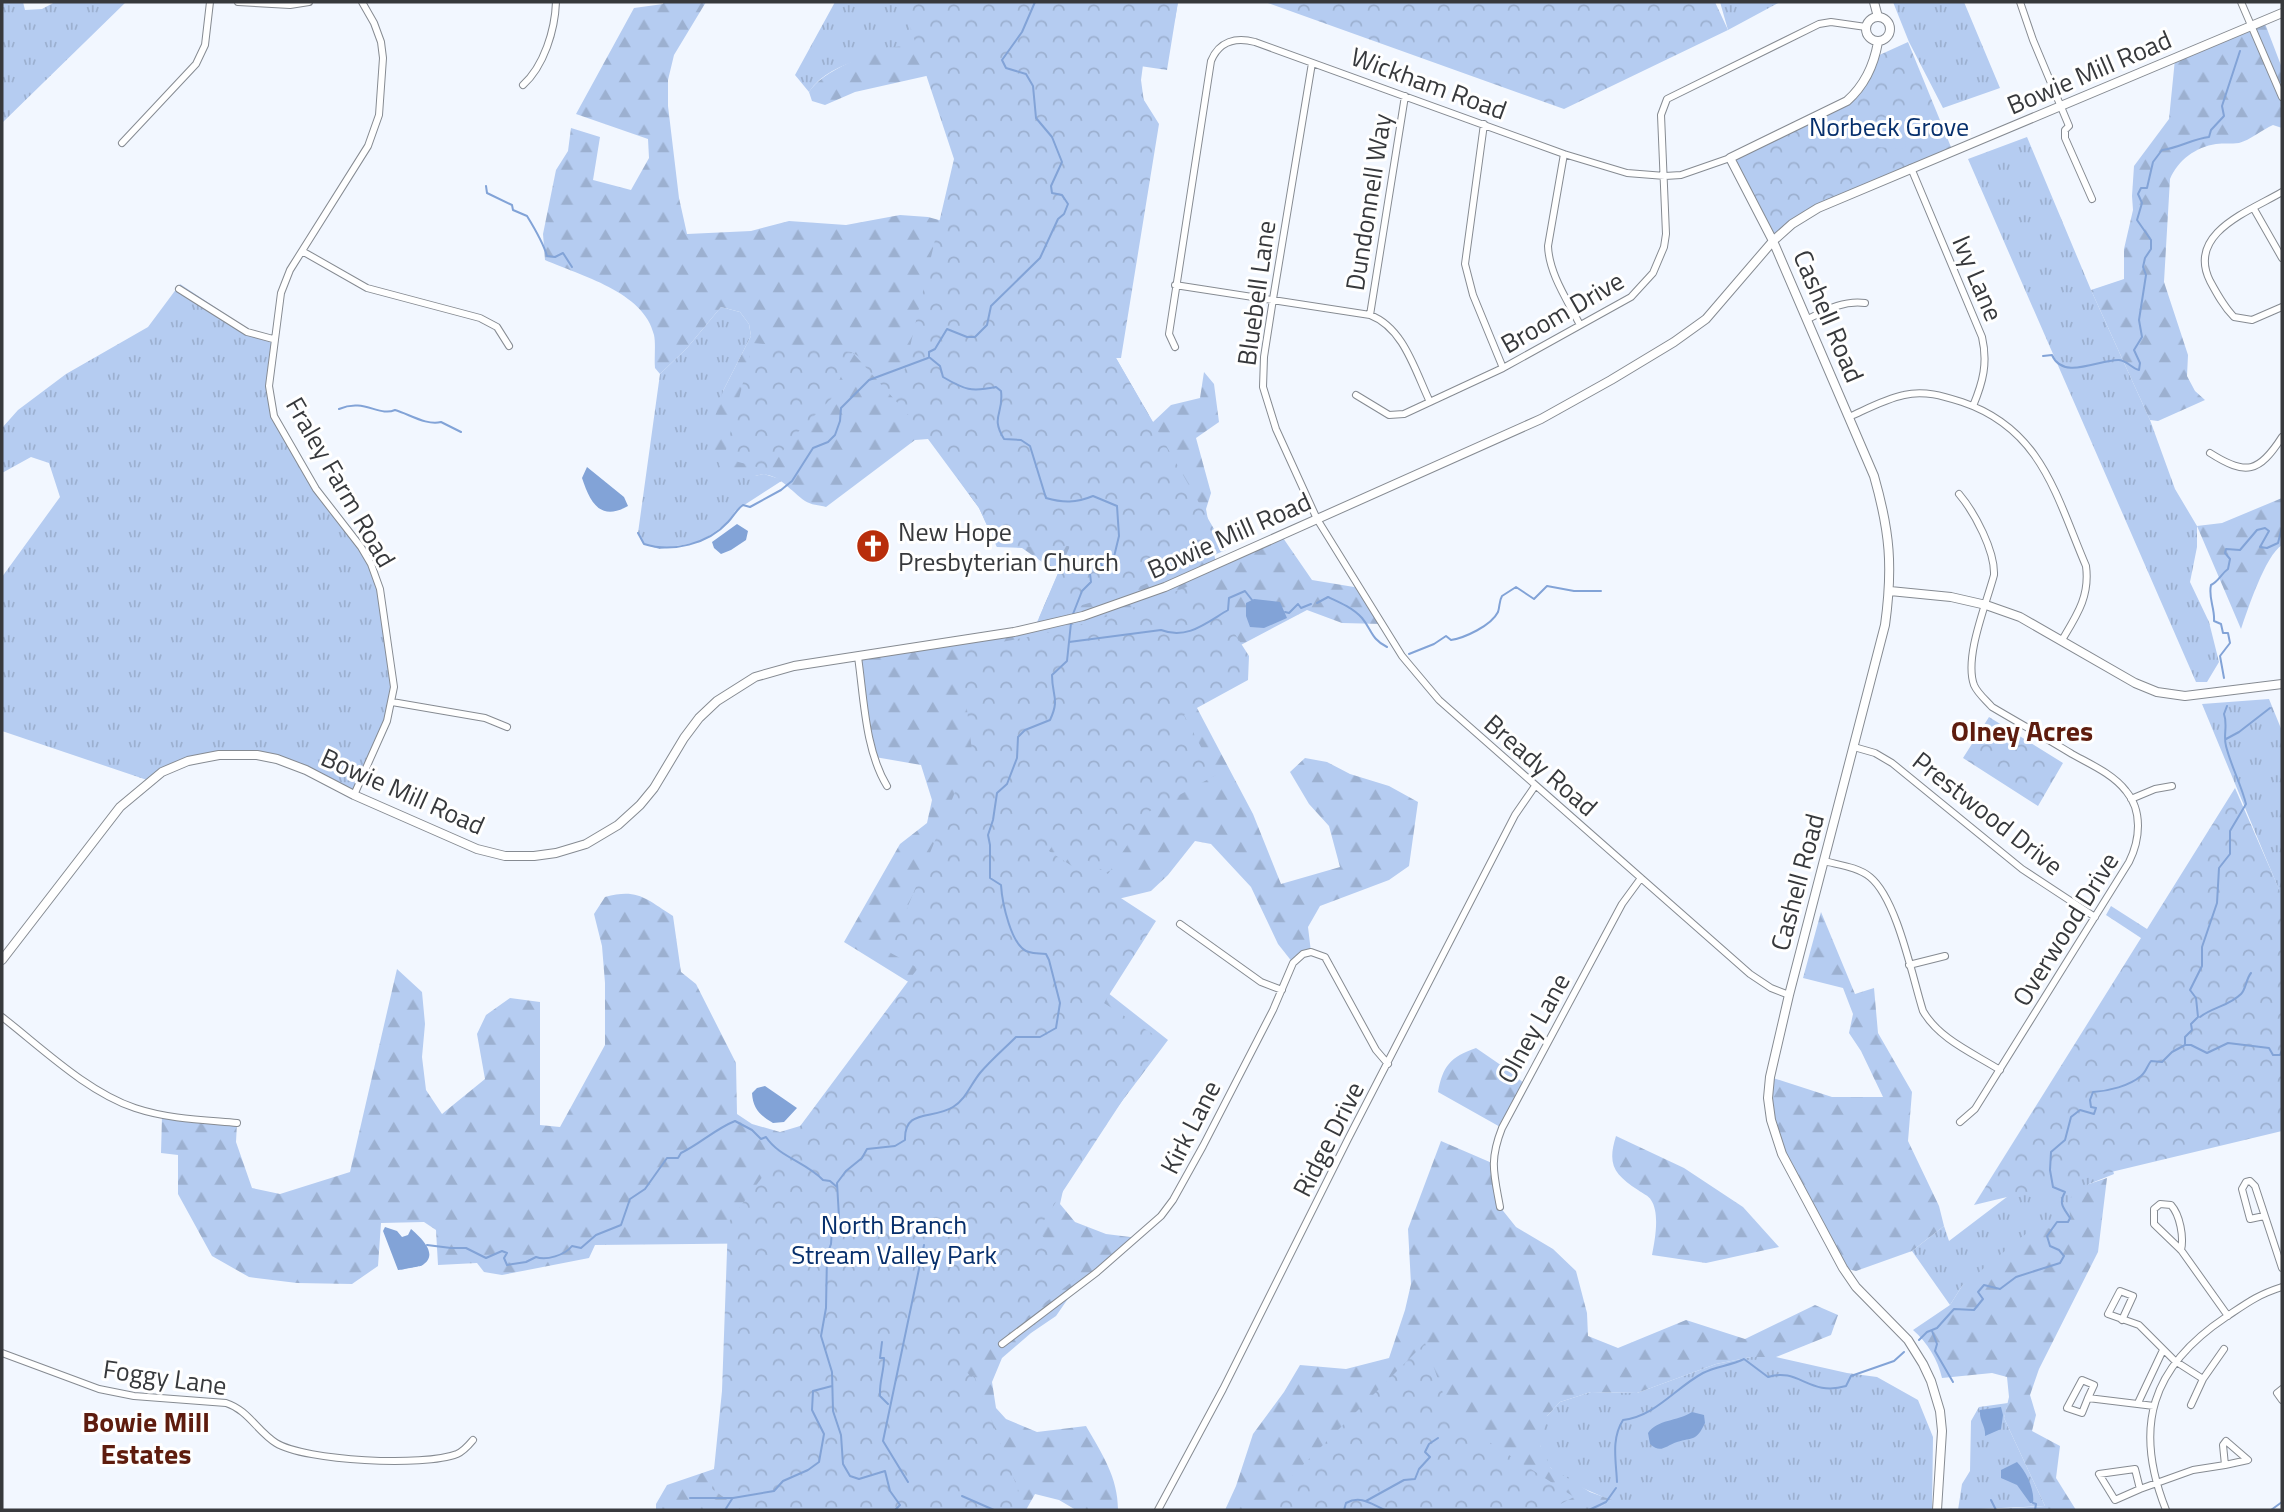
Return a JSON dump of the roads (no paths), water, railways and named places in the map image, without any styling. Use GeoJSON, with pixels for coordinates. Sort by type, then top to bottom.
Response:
{"type":"FeatureCollection","features":[{"type":"Feature","properties":{"kind":"street"},"geometry":{"type":"LineString","coordinates":[[122,143],[196,64],[205,45],[210,2]]}},
{"type":"Feature","properties":{"kind":"street"},"geometry":{"type":"LineString","coordinates":[[238,2],[290,5],[309,2]]}},
{"type":"Feature","properties":{"kind":"street","name":"Fraley Farm Road"},"geometry":{"type":"LineString","coordinates":[[354,795],[387,721],[394,687],[377,577],[361,547],[316,489],[274,416],[269,386],[281,293],[290,270],[368,146],[379,115],[383,58],[381,42],[362,2]]}},
{"type":"Feature","properties":{"kind":"street"},"geometry":{"type":"LineString","coordinates":[[523,85],[539,66],[553,27],[556,2]]}},
{"type":"Feature","properties":{"kind":"street"},"geometry":{"type":"LineString","coordinates":[[1874,2],[1878,17]]}},
{"type":"Feature","properties":{"kind":"street"},"geometry":{"type":"LineString","coordinates":[[2020,2],[2032,40],[2068,126],[2065,138],[2092,199]]}},
{"type":"Feature","properties":{"kind":"street"},"geometry":{"type":"LineString","coordinates":[[2241,2],[2282,97]]}},
{"type":"Feature","properties":{"kind":"street","name":"Bowie Mill Road"},"geometry":{"type":"LineString","coordinates":[[2,960],[120,807],[150,781],[174,766],[219,755],[257,755],[306,770],[354,795],[477,849],[505,856],[534,856],[571,850],[601,837],[640,805],[699,718],[736,688],[755,677],[787,668],[1014,632],[1083,616],[1165,587],[1541,419],[1664,348],[1706,319],[1773,241],[1811,212],[2282,13]]}},
{"type":"Feature","properties":{"kind":"street"},"geometry":{"type":"LineString","coordinates":[[1878,17],[1885,19],[1891,30],[1888,37],[1878,42],[1868,37],[1866,27],[1869,21],[1878,17]]}},
{"type":"Feature","properties":{"kind":"street","name":"Broom Drive"},"geometry":{"type":"LineString","coordinates":[[1356,395],[1393,416],[1404,414],[1503,368],[1631,297],[1653,273],[1664,247],[1665,176],[1661,115],[1667,99],[1825,22],[1866,27]]}},
{"type":"Feature","properties":{"kind":"street","name":"Wickham Road"},"geometry":{"type":"LineString","coordinates":[[1175,347],[1169,334],[1175,285],[1211,61],[1225,43],[1244,40],[1564,153],[1627,173],[1665,176],[1689,173],[1730,158],[1847,101],[1858,91],[1868,74],[1878,42]]}},
{"type":"Feature","properties":{"kind":"street","name":"Bluebell Lane"},"geometry":{"type":"LineString","coordinates":[[1312,63],[1273,299],[1263,387],[1276,429],[1317,519]]}},
{"type":"Feature","properties":{"kind":"street","name":"Dundonnell Way"},"geometry":{"type":"LineString","coordinates":[[1370,315],[1405,96]]}},
{"type":"Feature","properties":{"kind":"street"},"geometry":{"type":"LineString","coordinates":[[1484,124],[1465,264],[1473,295],[1503,368]]}},
{"type":"Feature","properties":{"kind":"street"},"geometry":{"type":"LineString","coordinates":[[1738,174],[1740,159],[1745,151]]}},
{"type":"Feature","properties":{"kind":"street"},"geometry":{"type":"LineString","coordinates":[[1564,153],[1548,256],[1580,325]]}},
{"type":"Feature","properties":{"kind":"street","name":"Cashell Road"},"geometry":{"type":"LineString","coordinates":[[1730,158],[1773,241],[1808,318],[1874,476],[1891,551],[1890,591],[1885,625],[1789,995],[1770,1077],[1769,1098],[1775,1134],[1782,1154],[1843,1268],[1856,1287],[1914,1349],[1931,1381],[1940,1411],[1942,1430],[1937,1510]]}},
{"type":"Feature","properties":{"kind":"street","name":"Ivy Lane"},"geometry":{"type":"LineString","coordinates":[[1911,168],[1982,337],[1986,367],[1973,406]]}},
{"type":"Feature","properties":{"kind":"street"},"geometry":{"type":"LineString","coordinates":[[2282,192],[2228,223],[2206,246],[2206,273],[2222,303],[2234,317],[2252,320],[2282,307]]}},
{"type":"Feature","properties":{"kind":"street"},"geometry":{"type":"LineString","coordinates":[[2254,209],[2282,258]]}},
{"type":"Feature","properties":{"kind":"street"},"geometry":{"type":"LineString","coordinates":[[302,251],[367,288],[480,318],[497,327],[509,346]]}},
{"type":"Feature","properties":{"kind":"street"},"geometry":{"type":"LineString","coordinates":[[1175,285],[1382,319],[1399,338],[1430,402]]}},
{"type":"Feature","properties":{"kind":"street"},"geometry":{"type":"LineString","coordinates":[[179,289],[247,332],[274,339]]}},
{"type":"Feature","properties":{"kind":"street"},"geometry":{"type":"LineString","coordinates":[[1808,318],[1853,301],[1865,303]]}},
{"type":"Feature","properties":{"kind":"street"},"geometry":{"type":"LineString","coordinates":[[1849,417],[1886,401],[1915,393],[1938,395],[1973,406],[2006,425],[2033,451],[2045,471],[2086,566],[2088,582],[2085,597],[2062,640]]}},
{"type":"Feature","properties":{"kind":"street"},"geometry":{"type":"LineString","coordinates":[[2210,453],[2227,464],[2247,469],[2265,461],[2282,437]]}},
{"type":"Feature","properties":{"kind":"street"},"geometry":{"type":"LineString","coordinates":[[1959,494],[1973,512],[1993,560],[1994,575],[1973,651],[1971,669],[1974,685],[1980,695],[1992,707],[2101,771],[2120,785],[2131,799],[2155,789],[2172,786]]}},
{"type":"Feature","properties":{"kind":"street","name":"Bready Road"},"geometry":{"type":"LineString","coordinates":[[1317,519],[1415,675],[1439,700],[1750,974],[1771,988],[1789,995]]}},
{"type":"Feature","properties":{"kind":"street"},"geometry":{"type":"LineString","coordinates":[[1890,591],[1951,597],[2020,617],[2135,683],[2157,692],[2174,696],[2282,684]]}},
{"type":"Feature","properties":{"kind":"street"},"geometry":{"type":"LineString","coordinates":[[858,657],[870,737],[878,772],[887,786]]}},
{"type":"Feature","properties":{"kind":"street"},"geometry":{"type":"LineString","coordinates":[[392,702],[485,718],[507,727]]}},
{"type":"Feature","properties":{"kind":"street","name":"Prestwood Drive"},"geometry":{"type":"LineString","coordinates":[[1854,747],[1875,753],[1892,763],[2022,869],[2095,917]]}},
{"type":"Feature","properties":{"kind":"street","name":"Ridge Drive"},"geometry":{"type":"LineString","coordinates":[[1158,1510],[1515,816],[1535,786]]}},
{"type":"Feature","properties":{"kind":"street","name":"Overwood Drive"},"geometry":{"type":"LineString","coordinates":[[1961,1122],[1975,1110],[2136,848],[2138,820],[2131,799]]}},
{"type":"Feature","properties":{"kind":"street"},"geometry":{"type":"LineString","coordinates":[[1824,861],[1860,871],[1880,886],[1892,909],[1923,1011],[1930,1025],[2000,1070]]}},
{"type":"Feature","properties":{"kind":"street","name":"Olney Lane"},"geometry":{"type":"LineString","coordinates":[[1500,1207],[1492,1163],[1494,1148],[1502,1128],[1622,904],[1641,878]]}},
{"type":"Feature","properties":{"kind":"street"},"geometry":{"type":"LineString","coordinates":[[1180,924],[1261,982],[1282,990]]}},
{"type":"Feature","properties":{"kind":"street","name":"Kirk Lane"},"geometry":{"type":"LineString","coordinates":[[1002,1344],[1138,1238],[1173,1200],[1282,990],[1293,963],[1303,954],[1311,952],[1325,957],[1376,1050],[1388,1064]]}},
{"type":"Feature","properties":{"kind":"street"},"geometry":{"type":"LineString","coordinates":[[1909,965],[1945,956]]}},
{"type":"Feature","properties":{"kind":"street"},"geometry":{"type":"LineString","coordinates":[[2,1017],[91,1085],[134,1108],[172,1117],[237,1123]]}},
{"type":"Feature","properties":{"kind":"street"},"geometry":{"type":"LineString","coordinates":[[2264,1216],[2250,1219],[2242,1189],[2246,1182],[2250,1181],[2255,1185],[2282,1268]]}},
{"type":"Feature","properties":{"kind":"street"},"geometry":{"type":"LineString","coordinates":[[2181,1250],[2182,1241],[2176,1212],[2171,1205],[2160,1204],[2154,1209],[2154,1224],[2181,1250],[2228,1316]]}},
{"type":"Feature","properties":{"kind":"street"},"geometry":{"type":"LineString","coordinates":[[2166,1510],[2156,1485],[2149,1452],[2154,1406],[2175,1361],[2191,1343],[2259,1294],[2282,1287]]}},
{"type":"Feature","properties":{"kind":"street"},"geometry":{"type":"LineString","coordinates":[[2122,1320],[2133,1296],[2120,1291],[2108,1314],[2122,1320],[2139,1325],[2175,1361],[2203,1379]]}},
{"type":"Feature","properties":{"kind":"street"},"geometry":{"type":"LineString","coordinates":[[2191,1405],[2203,1379],[2224,1349]]}},
{"type":"Feature","properties":{"kind":"street"},"geometry":{"type":"LineString","coordinates":[[2138,1403],[2163,1350]]}},
{"type":"Feature","properties":{"kind":"street","name":"Foggy Lane"},"geometry":{"type":"LineString","coordinates":[[2,1353],[99,1389],[134,1396],[236,1406],[276,1443],[297,1452],[404,1461],[435,1460],[463,1451],[473,1440]]}},
{"type":"Feature","properties":{"kind":"street"},"geometry":{"type":"LineString","coordinates":[[2082,1380],[2094,1385],[2088,1398],[2082,1413],[2067,1408],[2082,1380]]}},
{"type":"Feature","properties":{"kind":"street"},"geometry":{"type":"LineString","coordinates":[[2282,1389],[2277,1393],[2282,1400]]}},
{"type":"Feature","properties":{"kind":"street"},"geometry":{"type":"LineString","coordinates":[[2088,1398],[2154,1406]]}},
{"type":"Feature","properties":{"kind":"street"},"geometry":{"type":"LineString","coordinates":[[2140,1489],[2136,1469],[2099,1474],[2115,1500],[2193,1470],[2225,1465],[2248,1460],[2226,1441],[2223,1445],[2225,1465]]}},
{"type":"Feature","properties":{"kind":"waterway"},"geometry":{"type":"LineString","coordinates":[[1035,2],[1022,32],[1002,60],[1006,68],[1026,74],[1033,86],[1036,118],[1052,137],[1062,162],[1051,186],[1052,193],[1062,195],[1068,204],[1040,258],[991,306],[987,325],[975,337],[967,337],[947,329],[935,349],[929,352],[929,357],[940,366],[943,377],[957,385],[968,389],[996,387],[1001,391],[998,420],[1000,431],[1004,439],[1021,440],[1030,446],[1046,498],[1070,502],[1093,496],[1117,506],[1119,536],[1112,565],[1106,571],[1099,561],[1095,560],[1089,565],[1091,582],[1082,591],[1073,614]]}},
{"type":"Feature","properties":{"kind":"waterway"},"geometry":{"type":"LineString","coordinates":[[2043,356],[2052,355],[2057,363],[2064,367],[2082,367],[2119,360],[2139,370],[2140,363],[2134,350],[2142,337],[2139,320],[2146,275],[2143,267],[2151,249],[2151,240],[2137,220],[2142,203],[2138,194],[2141,188],[2147,188],[2153,162],[2162,150],[2209,137],[2211,130],[2224,116],[2222,106],[2240,51]]}},
{"type":"Feature","properties":{"kind":"waterway"},"geometry":{"type":"LineString","coordinates":[[486,186],[487,193],[527,216],[547,256],[555,257],[563,253],[572,267]]}},
{"type":"Feature","properties":{"kind":"waterway"},"geometry":{"type":"LineString","coordinates":[[638,533],[644,544],[678,547],[700,541],[720,530],[743,505],[750,507],[792,481],[813,448],[828,442],[835,435],[841,408],[869,380],[928,358]]}},
{"type":"Feature","properties":{"kind":"waterway"},"geometry":{"type":"LineString","coordinates":[[339,409],[363,406],[389,412],[395,410],[424,421],[441,422],[461,432]]}},
{"type":"Feature","properties":{"kind":"waterway"},"geometry":{"type":"LineString","coordinates":[[2224,678],[2220,656],[2230,643],[2228,633],[2223,633],[2221,624],[2214,621],[2211,585],[2228,569],[2230,559],[2225,553],[2226,549],[2240,550],[2257,530],[2265,528],[2269,531],[2260,547],[2267,548],[2278,543],[2282,527]]}},
{"type":"Feature","properties":{"kind":"waterway"},"geometry":{"type":"LineString","coordinates":[[1409,654],[1446,636],[1451,640],[1456,639],[1483,626],[1495,617],[1502,596],[1516,587],[1534,599],[1547,586],[1574,591],[1601,591]]}},
{"type":"Feature","properties":{"kind":"waterway"},"geometry":{"type":"LineString","coordinates":[[1069,642],[1161,630],[1170,633],[1188,631],[1204,625],[1228,610],[1229,598],[1245,591],[1252,600]]}},
{"type":"Feature","properties":{"kind":"waterway"},"geometry":{"type":"LineString","coordinates":[[1317,603],[1328,597],[1350,608],[1362,618],[1378,641],[1387,647]]}},
{"type":"Feature","properties":{"kind":"waterway"},"geometry":{"type":"LineString","coordinates":[[1285,612],[1289,613],[1298,604],[1301,608],[1311,604]]}},
{"type":"Feature","properties":{"kind":"waterway"},"geometry":{"type":"LineString","coordinates":[[895,1510],[900,1505],[890,1491],[885,1471],[859,1479],[850,1476],[843,1464],[841,1435],[833,1411],[832,1372],[821,1336],[826,1308],[827,1255],[832,1229],[839,1217],[837,1183],[846,1171],[862,1158],[867,1149],[895,1146],[905,1140],[906,1130],[914,1119],[945,1111],[958,1104],[980,1073],[1016,1037],[1040,1037],[1056,1028],[1060,1003],[1049,960],[1046,954],[1031,953],[1023,949],[1012,933],[1001,885],[990,878],[988,835],[997,793],[1007,784],[1017,758],[1018,737],[1025,730],[1050,720],[1053,713],[1055,702],[1052,675],[1067,661],[1071,623]]}},
{"type":"Feature","properties":{"kind":"waterway"},"geometry":{"type":"LineString","coordinates":[[1919,1340],[1927,1332],[1937,1328],[1954,1309],[1974,1310],[1983,1299],[1978,1292],[1984,1285],[2000,1289],[2016,1277],[2060,1263],[2064,1256],[2050,1246],[2047,1236],[2057,1222],[2068,1222],[2070,1218],[2062,1203],[2065,1192],[2053,1187],[2051,1152],[2065,1140],[2071,1117],[2080,1110],[2094,1114],[2096,1108],[2091,1107],[2090,1100],[2093,1092],[2131,1083],[2143,1074],[2151,1061],[2162,1062],[2185,1045],[2185,1037],[2192,1030],[2191,1024],[2198,1017],[2196,998],[2190,990],[2202,966],[2202,947],[2217,903],[2219,868],[2230,854],[2230,831],[2246,804],[2226,746],[2224,714],[2227,706]]}},
{"type":"Feature","properties":{"kind":"waterway"},"geometry":{"type":"LineString","coordinates":[[2226,739],[2270,708]]}},
{"type":"Feature","properties":{"kind":"waterway"},"geometry":{"type":"LineString","coordinates":[[2200,1017],[2241,994],[2251,973]]}},
{"type":"Feature","properties":{"kind":"waterway"},"geometry":{"type":"LineString","coordinates":[[2185,1045],[2207,1053],[2228,1043],[2269,1048],[2273,1055],[2280,1055],[2282,1050]]}},
{"type":"Feature","properties":{"kind":"waterway"},"geometry":{"type":"LineString","coordinates":[[427,1245],[466,1248],[486,1258],[502,1251],[507,1253],[504,1258],[507,1265],[526,1262],[536,1257],[555,1256],[572,1246],[581,1248],[596,1235],[621,1225],[630,1199],[645,1189],[667,1158],[678,1158],[681,1153],[735,1121],[752,1130],[761,1139],[766,1137],[778,1150],[837,1187]]}},
{"type":"Feature","properties":{"kind":"waterway"},"geometry":{"type":"LineString","coordinates":[[908,1482],[883,1441],[924,1245]]}},
{"type":"Feature","properties":{"kind":"waterway"},"geometry":{"type":"LineString","coordinates":[[1932,1331],[1937,1344],[1935,1351],[1953,1382]]}},
{"type":"Feature","properties":{"kind":"waterway"},"geometry":{"type":"LineString","coordinates":[[882,1342],[880,1358],[884,1358],[880,1396],[888,1404]]}},
{"type":"Feature","properties":{"kind":"waterway"},"geometry":{"type":"LineString","coordinates":[[1617,1482],[1616,1442],[1623,1420],[1645,1413],[1708,1371],[1744,1359],[1768,1377],[1788,1376],[1823,1388],[1833,1388],[1846,1386],[1851,1376],[1894,1361],[1904,1352]]}},
{"type":"Feature","properties":{"kind":"waterway"},"geometry":{"type":"LineString","coordinates":[[690,1498],[733,1498],[774,1491],[783,1481],[819,1462],[824,1434],[812,1410],[813,1391],[832,1386]]}},
{"type":"Feature","properties":{"kind":"waterway"},"geometry":{"type":"LineString","coordinates":[[1366,1501],[1404,1480],[1415,1479],[1419,1469],[1430,1457],[1425,1452],[1429,1444],[1438,1438]]}},
{"type":"Feature","properties":{"kind":"waterway"},"geometry":{"type":"LineString","coordinates":[[1589,1510],[1606,1502],[1616,1488]]}},
{"type":"Feature","properties":{"kind":"waterway"},"geometry":{"type":"LineString","coordinates":[[962,1496],[994,1510]]}},
{"type":"Feature","properties":{"kind":"waterway"},"geometry":{"type":"LineString","coordinates":[[725,1510],[732,1499]]}},
{"type":"Feature","properties":{"kind":"waterway"},"geometry":{"type":"LineString","coordinates":[[1344,1510],[1346,1503],[1356,1500],[1366,1501],[1385,1510]]}},
{"type":"Feature","properties":{"kind":"waterway"},"geometry":{"type":"LineString","coordinates":[[1991,1500],[1996,1510]]}},
{"type":"Feature","properties":{"kind":"waterway"},"geometry":{"type":"LineString","coordinates":[[2271,1510],[2282,1502]]}},
{"type":"Feature","properties":{"kind":"waterway"},"geometry":{"type":"LineString","coordinates":[[2033,1503],[2036,1504],[2035,1510]]}},
{"type":"Feature","properties":{"kind":"place","name":"New Hope Presbyterian Church"},"geometry":{"type":"Point","coordinates":[873,546]}},
{"type":"Feature","properties":{"kind":"district","name":"Olney Acres"},"geometry":{"type":"Point","coordinates":[2022,730]}},
{"type":"Feature","properties":{"kind":"district","name":"Bowie Mill Estates"},"geometry":{"type":"Point","coordinates":[146,1437]}},
{"type":"Feature","properties":{"kind":"park label","name":"Norbeck Grove"},"geometry":{"type":"Point","coordinates":[1889,126]}},
{"type":"Feature","properties":{"kind":"park label","name":"North Branch Stream Valley Park"},"geometry":{"type":"Point","coordinates":[894,1239]}}]}
